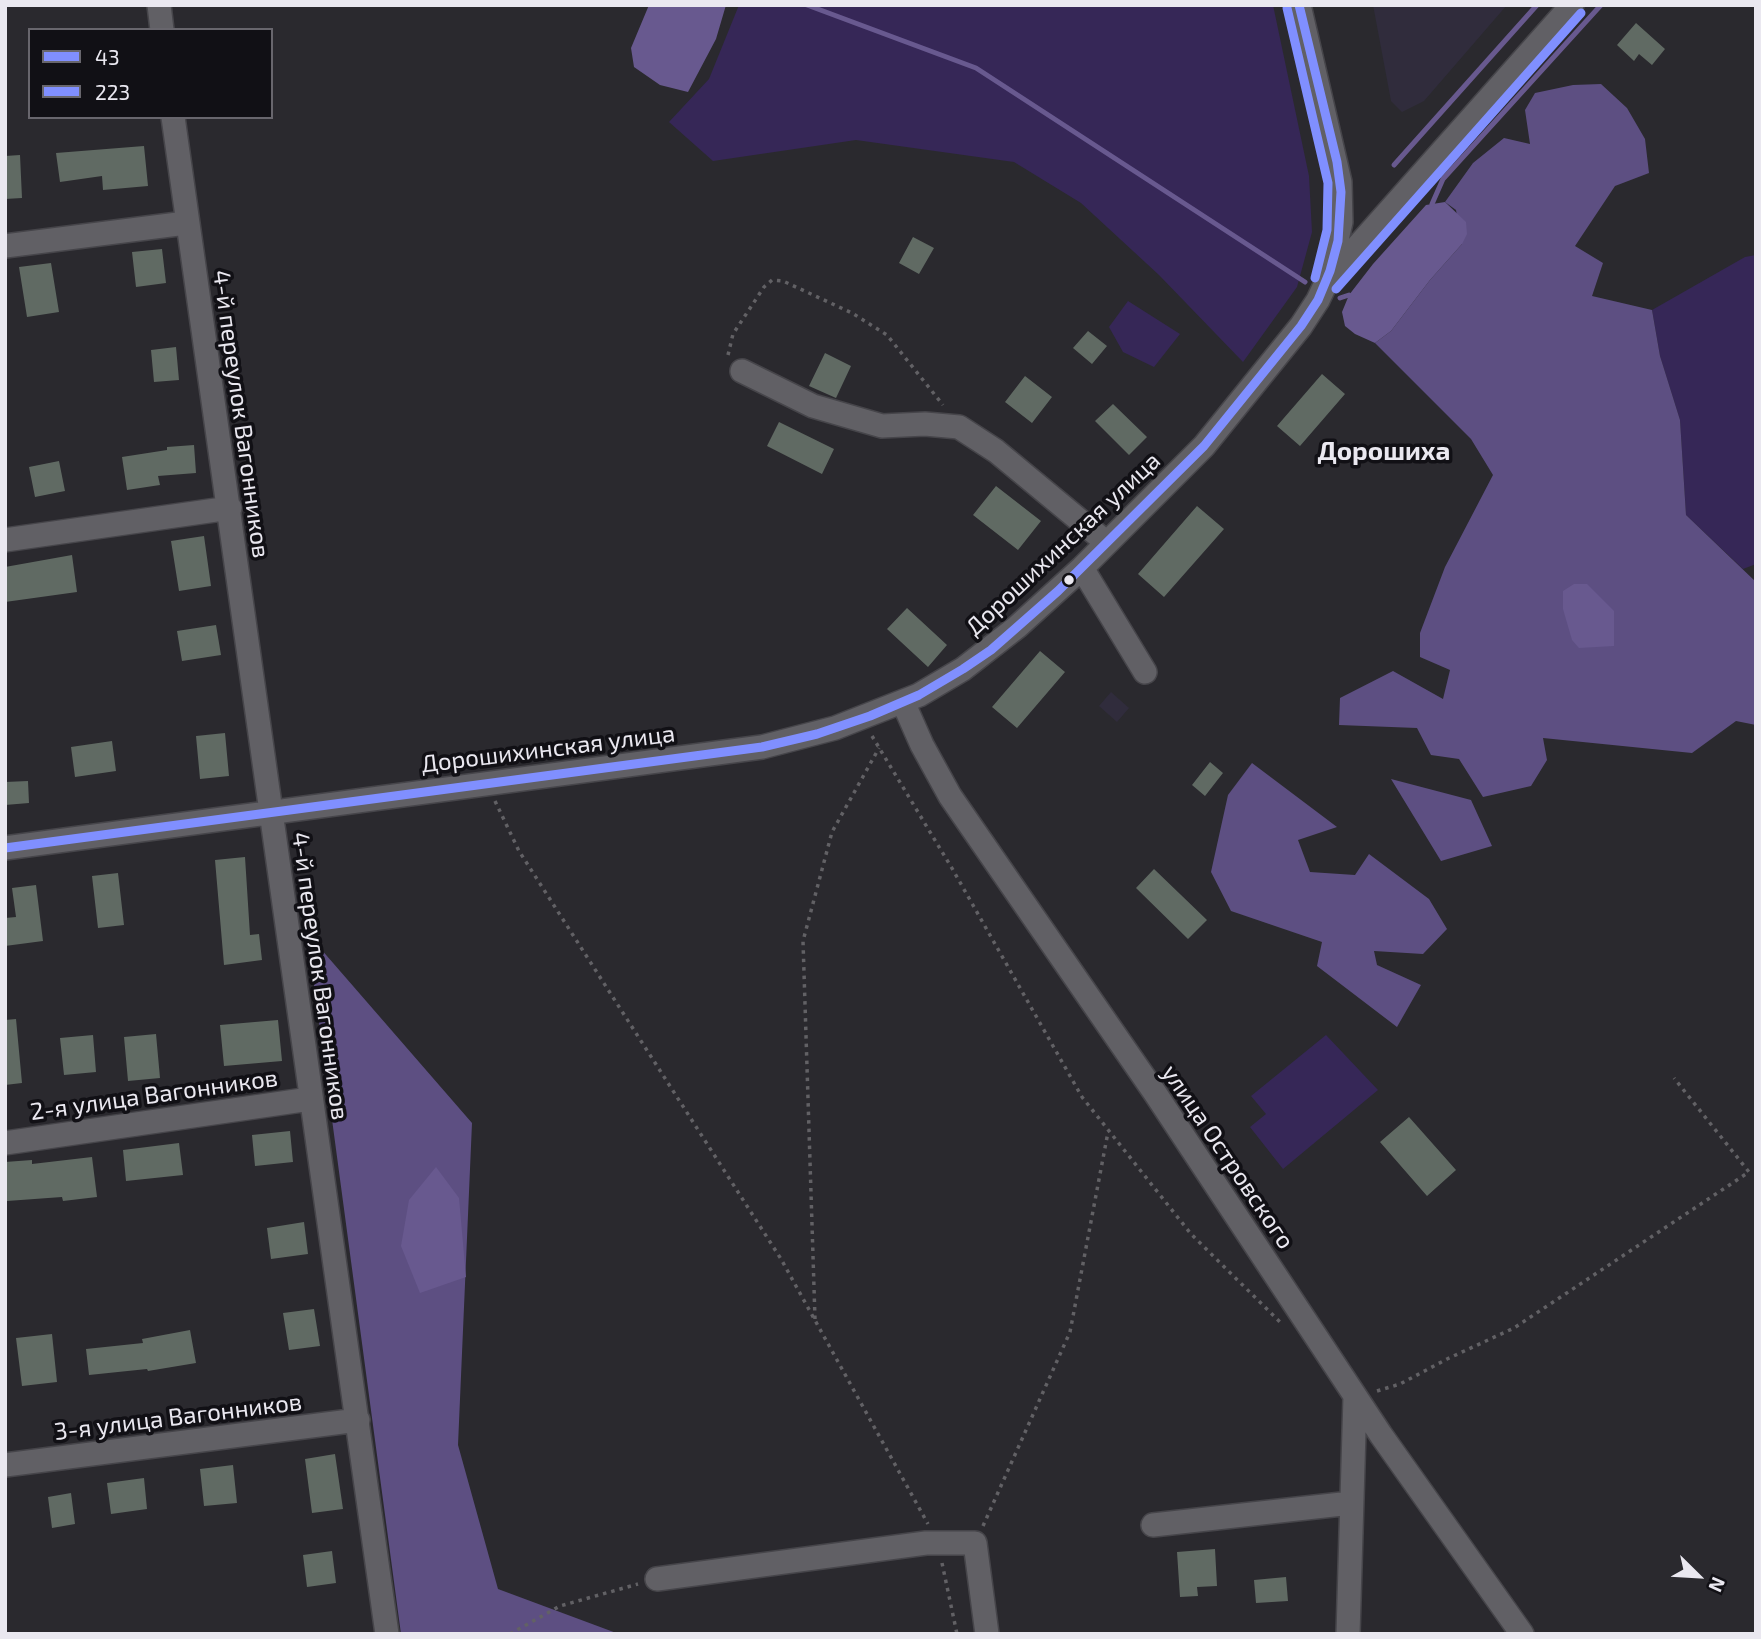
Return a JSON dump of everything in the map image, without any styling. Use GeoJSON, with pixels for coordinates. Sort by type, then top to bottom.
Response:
{"type":"FeatureCollection","features":[{"type":"Feature","properties":{"kind":"street"},"geometry":{"type":"LineString","coordinates":[[159,5],[162,28]]}},
{"type":"Feature","properties":{"kind":"street"},"geometry":{"type":"LineString","coordinates":[[1299,5],[1340,182],[1339,232],[1327,281]]}},
{"type":"Feature","properties":{"kind":"street","name":"Дорошихинская улица"},"geometry":{"type":"LineString","coordinates":[[5,848],[762,747],[817,734],[862,719],[942,682],[991,650],[1082,568],[1204,446],[1301,326],[1327,281],[1573,5]]}},
{"type":"Feature","properties":{"kind":"street","name":"4-й переулок Вагонников"},"geometry":{"type":"LineString","coordinates":[[173,119],[387,1634]]}},
{"type":"Feature","properties":{"kind":"street"},"geometry":{"type":"LineString","coordinates":[[5,246],[186,223]]}},
{"type":"Feature","properties":{"kind":"street"},"geometry":{"type":"LineString","coordinates":[[742,371],[813,406],[882,426],[925,424],[959,427],[996,451],[1107,543]]}},
{"type":"Feature","properties":{"kind":"street"},"geometry":{"type":"LineString","coordinates":[[5,540],[230,508]]}},
{"type":"Feature","properties":{"kind":"street"},"geometry":{"type":"LineString","coordinates":[[1082,568],[1145,672]]}},
{"type":"Feature","properties":{"kind":"street","name":"улица Островского"},"geometry":{"type":"LineString","coordinates":[[903,702],[922,745],[950,796],[1154,1093],[1355,1397],[1522,1634]]}},
{"type":"Feature","properties":{"kind":"street","name":"2-я улица Вагонников"},"geometry":{"type":"LineString","coordinates":[[5,1143],[310,1099]]}},
{"type":"Feature","properties":{"kind":"street"},"geometry":{"type":"LineString","coordinates":[[1348,1634],[1355,1397]]}},
{"type":"Feature","properties":{"kind":"street","name":"3-я улица Вагонников"},"geometry":{"type":"LineString","coordinates":[[5,1465],[358,1420]]}},
{"type":"Feature","properties":{"kind":"street"},"geometry":{"type":"LineString","coordinates":[[1153,1525],[1351,1503]]}},
{"type":"Feature","properties":{"kind":"street"},"geometry":{"type":"LineString","coordinates":[[657,1578],[938,1543],[975,1544],[986,1634]]}},
{"type":"Feature","properties":{"kind":"path"},"geometry":{"type":"LineString","coordinates":[[742,371],[728,356],[733,334],[764,287],[772,280],[783,281],[852,313],[887,335],[959,427]]}},
{"type":"Feature","properties":{"kind":"path"},"geometry":{"type":"LineString","coordinates":[[862,719],[953,870],[1082,1097],[1191,1234],[1288,1330]]}},
{"type":"Feature","properties":{"kind":"path"},"geometry":{"type":"LineString","coordinates":[[815,1321],[803,941],[832,832],[879,747]]}},
{"type":"Feature","properties":{"kind":"path"},"geometry":{"type":"LineString","coordinates":[[486,783],[519,851],[781,1259],[938,1543],[957,1634]]}},
{"type":"Feature","properties":{"kind":"path"},"geometry":{"type":"LineString","coordinates":[[1355,1397],[1400,1384],[1514,1328],[1749,1172],[1674,1078]]}},
{"type":"Feature","properties":{"kind":"path"},"geometry":{"type":"LineString","coordinates":[[975,1544],[1070,1332],[1108,1130]]}},
{"type":"Feature","properties":{"kind":"path"},"geometry":{"type":"LineString","coordinates":[[510,1634],[560,1606],[657,1578]]}},
{"type":"Feature","properties":{"kind":"shaded area"},"geometry":{"type":"Polygon","coordinates":[[[649,5],[726,5],[716,39],[688,92],[660,85],[634,67],[631,48],[649,5]]]}},
{"type":"Feature","properties":{"kind":"shaded area"},"geometry":{"type":"Polygon","coordinates":[[[739,5],[1273,5],[1309,176],[1312,232],[1297,287],[1243,362],[1159,275],[1081,203],[1014,162],[856,140],[713,161],[669,122],[709,79],[739,5]]]}},
{"type":"Feature","properties":{"kind":"shaded area"},"geometry":{"type":"Polygon","coordinates":[[[1373,5],[1507,5],[1424,101],[1402,112],[1391,101],[1373,5]]]}},
{"type":"Feature","properties":{"kind":"shaded area"},"geometry":{"type":"Polygon","coordinates":[[[1601,84],[1627,108],[1645,139],[1649,173],[1615,186],[1575,246],[1603,263],[1592,296],[1652,310],[1660,356],[1680,420],[1686,515],[1756,582],[1756,725],[1736,721],[1692,753],[1543,738],[1547,760],[1531,786],[1483,797],[1459,759],[1431,755],[1417,728],[1339,725],[1340,698],[1393,671],[1443,699],[1450,670],[1420,657],[1420,633],[1445,567],[1493,475],[1471,439],[1375,343],[1391,331],[1462,244],[1456,210],[1445,202],[1473,163],[1504,138],[1530,144],[1525,110],[1535,93],[1573,85],[1601,84]]]}},
{"type":"Feature","properties":{"kind":"shaded area"},"geometry":{"type":"Polygon","coordinates":[[[1445,202],[1466,222],[1467,234],[1462,244],[1391,331],[1375,343],[1355,334],[1345,326],[1342,312],[1349,295],[1426,205],[1445,202]]]}},
{"type":"Feature","properties":{"kind":"shaded area"},"geometry":{"type":"Polygon","coordinates":[[[1756,255],[1756,564],[1743,569],[1686,515],[1680,420],[1660,356],[1652,310],[1745,257],[1756,255]]]}},
{"type":"Feature","properties":{"kind":"shaded area"},"geometry":{"type":"Polygon","coordinates":[[[1128,301],[1180,334],[1154,367],[1123,352],[1109,327],[1128,301]]]}},
{"type":"Feature","properties":{"kind":"shaded area"},"geometry":{"type":"Polygon","coordinates":[[[1574,584],[1587,584],[1614,611],[1614,646],[1579,648],[1572,640],[1563,609],[1563,591],[1574,584]]]}},
{"type":"Feature","properties":{"kind":"shaded area"},"geometry":{"type":"Polygon","coordinates":[[[1111,692],[1129,708],[1117,722],[1099,706],[1111,692]]]}},
{"type":"Feature","properties":{"kind":"shaded area"},"geometry":{"type":"Polygon","coordinates":[[[1252,763],[1337,827],[1298,840],[1310,872],[1355,875],[1369,854],[1429,899],[1447,929],[1423,954],[1374,951],[1377,965],[1421,985],[1397,1027],[1317,966],[1322,942],[1231,911],[1211,872],[1228,795],[1252,763]]]}},
{"type":"Feature","properties":{"kind":"shaded area"},"geometry":{"type":"Polygon","coordinates":[[[1391,779],[1471,800],[1492,846],[1441,861],[1391,779]]]}},
{"type":"Feature","properties":{"kind":"shaded area"},"geometry":{"type":"Polygon","coordinates":[[[307,933],[472,1123],[458,1445],[498,1589],[619,1634],[401,1634],[307,933]]]}},
{"type":"Feature","properties":{"kind":"shaded area"},"geometry":{"type":"Polygon","coordinates":[[[1326,1035],[1378,1090],[1283,1169],[1250,1127],[1266,1114],[1251,1096],[1326,1035]]]}},
{"type":"Feature","properties":{"kind":"shaded area"},"geometry":{"type":"Polygon","coordinates":[[[436,1167],[459,1198],[466,1277],[420,1293],[401,1246],[409,1200],[436,1167]]]}},
{"type":"Feature","properties":{"kind":"building"},"geometry":{"type":"Polygon","coordinates":[[[1636,23],[1665,49],[1652,65],[1639,54],[1634,61],[1617,45],[1636,23]]]}},
{"type":"Feature","properties":{"kind":"building"},"geometry":{"type":"Polygon","coordinates":[[[144,146],[148,186],[103,190],[102,176],[60,182],[56,153],[144,146]]]}},
{"type":"Feature","properties":{"kind":"building"},"geometry":{"type":"Polygon","coordinates":[[[20,155],[22,198],[5,199],[5,156],[20,155]]]}},
{"type":"Feature","properties":{"kind":"building"},"geometry":{"type":"Polygon","coordinates":[[[913,237],[934,248],[919,274],[899,263],[913,237]]]}},
{"type":"Feature","properties":{"kind":"building"},"geometry":{"type":"Polygon","coordinates":[[[162,249],[166,283],[136,287],[132,252],[162,249]]]}},
{"type":"Feature","properties":{"kind":"building"},"geometry":{"type":"Polygon","coordinates":[[[51,263],[59,312],[27,317],[19,267],[51,263]]]}},
{"type":"Feature","properties":{"kind":"building"},"geometry":{"type":"Polygon","coordinates":[[[1088,331],[1107,346],[1092,364],[1073,348],[1088,331]]]}},
{"type":"Feature","properties":{"kind":"building"},"geometry":{"type":"Polygon","coordinates":[[[176,347],[179,380],[154,382],[151,350],[176,347]]]}},
{"type":"Feature","properties":{"kind":"building"},"geometry":{"type":"Polygon","coordinates":[[[825,353],[851,366],[836,398],[809,386],[825,353]]]}},
{"type":"Feature","properties":{"kind":"building"},"geometry":{"type":"Polygon","coordinates":[[[1322,374],[1345,394],[1300,446],[1277,426],[1322,374]]]}},
{"type":"Feature","properties":{"kind":"building"},"geometry":{"type":"Polygon","coordinates":[[[1025,376],[1052,397],[1032,423],[1005,402],[1025,376]]]}},
{"type":"Feature","properties":{"kind":"building"},"geometry":{"type":"Polygon","coordinates":[[[1113,404],[1147,437],[1129,455],[1095,421],[1113,404]]]}},
{"type":"Feature","properties":{"kind":"building"},"geometry":{"type":"Polygon","coordinates":[[[779,422],[834,449],[822,474],[767,446],[779,422]]]}},
{"type":"Feature","properties":{"kind":"building"},"geometry":{"type":"Polygon","coordinates":[[[194,445],[196,473],[158,476],[160,485],[127,490],[122,457],[167,450],[167,447],[194,445]]]}},
{"type":"Feature","properties":{"kind":"building"},"geometry":{"type":"Polygon","coordinates":[[[59,461],[65,491],[35,497],[29,467],[59,461]]]}},
{"type":"Feature","properties":{"kind":"building"},"geometry":{"type":"Polygon","coordinates":[[[996,486],[1041,521],[1018,550],[973,515],[996,486]]]}},
{"type":"Feature","properties":{"kind":"building"},"geometry":{"type":"Polygon","coordinates":[[[1197,506],[1224,529],[1164,597],[1138,574],[1197,506]]]}},
{"type":"Feature","properties":{"kind":"building"},"geometry":{"type":"Polygon","coordinates":[[[204,536],[211,586],[179,591],[171,541],[204,536]]]}},
{"type":"Feature","properties":{"kind":"building"},"geometry":{"type":"Polygon","coordinates":[[[72,555],[77,592],[5,602],[5,567],[72,555]]]}},
{"type":"Feature","properties":{"kind":"building"},"geometry":{"type":"Polygon","coordinates":[[[907,608],[947,645],[928,667],[887,629],[907,608]]]}},
{"type":"Feature","properties":{"kind":"building"},"geometry":{"type":"Polygon","coordinates":[[[216,625],[221,655],[182,661],[177,631],[216,625]]]}},
{"type":"Feature","properties":{"kind":"building"},"geometry":{"type":"Polygon","coordinates":[[[1040,651],[1065,672],[1017,728],[992,707],[1040,651]]]}},
{"type":"Feature","properties":{"kind":"building"},"geometry":{"type":"Polygon","coordinates":[[[225,733],[229,776],[200,779],[196,736],[225,733]]]}},
{"type":"Feature","properties":{"kind":"building"},"geometry":{"type":"Polygon","coordinates":[[[112,741],[116,771],[75,777],[71,747],[112,741]]]}},
{"type":"Feature","properties":{"kind":"building"},"geometry":{"type":"Polygon","coordinates":[[[1210,762],[1223,773],[1205,796],[1192,785],[1210,762]]]}},
{"type":"Feature","properties":{"kind":"building"},"geometry":{"type":"Polygon","coordinates":[[[28,781],[29,803],[5,805],[5,782],[28,781]]]}},
{"type":"Feature","properties":{"kind":"building"},"geometry":{"type":"Polygon","coordinates":[[[245,857],[250,935],[259,934],[262,960],[224,965],[215,860],[245,857]]]}},
{"type":"Feature","properties":{"kind":"building"},"geometry":{"type":"Polygon","coordinates":[[[1154,869],[1207,920],[1188,939],[1136,888],[1154,869]]]}},
{"type":"Feature","properties":{"kind":"building"},"geometry":{"type":"Polygon","coordinates":[[[118,873],[124,925],[98,928],[92,876],[118,873]]]}},
{"type":"Feature","properties":{"kind":"building"},"geometry":{"type":"Polygon","coordinates":[[[36,885],[43,941],[5,946],[5,918],[16,917],[12,888],[36,885]]]}},
{"type":"Feature","properties":{"kind":"building"},"geometry":{"type":"Polygon","coordinates":[[[16,1019],[22,1083],[5,1085],[5,1020],[16,1019]]]}},
{"type":"Feature","properties":{"kind":"building"},"geometry":{"type":"Polygon","coordinates":[[[278,1020],[282,1061],[224,1066],[220,1025],[278,1020]]]}},
{"type":"Feature","properties":{"kind":"building"},"geometry":{"type":"Polygon","coordinates":[[[156,1034],[160,1078],[128,1081],[124,1037],[156,1034]]]}},
{"type":"Feature","properties":{"kind":"building"},"geometry":{"type":"Polygon","coordinates":[[[93,1035],[96,1072],[64,1075],[60,1038],[93,1035]]]}},
{"type":"Feature","properties":{"kind":"building"},"geometry":{"type":"Polygon","coordinates":[[[1409,1117],[1456,1170],[1427,1196],[1380,1142],[1409,1117]]]}},
{"type":"Feature","properties":{"kind":"building"},"geometry":{"type":"Polygon","coordinates":[[[290,1131],[293,1162],[255,1166],[252,1135],[290,1131]]]}},
{"type":"Feature","properties":{"kind":"building"},"geometry":{"type":"Polygon","coordinates":[[[179,1143],[183,1175],[126,1181],[123,1150],[179,1143]]]}},
{"type":"Feature","properties":{"kind":"building"},"geometry":{"type":"Polygon","coordinates":[[[92,1157],[97,1197],[63,1201],[62,1197],[7,1201],[5,1162],[32,1160],[32,1164],[92,1157]]]}},
{"type":"Feature","properties":{"kind":"building"},"geometry":{"type":"Polygon","coordinates":[[[304,1222],[308,1254],[271,1259],[267,1228],[304,1222]]]}},
{"type":"Feature","properties":{"kind":"building"},"geometry":{"type":"Polygon","coordinates":[[[314,1309],[320,1346],[289,1350],[283,1313],[314,1309]]]}},
{"type":"Feature","properties":{"kind":"building"},"geometry":{"type":"Polygon","coordinates":[[[190,1330],[196,1363],[148,1371],[89,1375],[86,1349],[143,1343],[142,1339],[190,1330]]]}},
{"type":"Feature","properties":{"kind":"building"},"geometry":{"type":"Polygon","coordinates":[[[52,1334],[57,1382],[22,1386],[16,1338],[52,1334]]]}},
{"type":"Feature","properties":{"kind":"building"},"geometry":{"type":"Polygon","coordinates":[[[335,1454],[343,1509],[312,1513],[305,1459],[335,1454]]]}},
{"type":"Feature","properties":{"kind":"building"},"geometry":{"type":"Polygon","coordinates":[[[233,1465],[237,1503],[204,1506],[200,1469],[233,1465]]]}},
{"type":"Feature","properties":{"kind":"building"},"geometry":{"type":"Polygon","coordinates":[[[144,1478],[147,1509],[111,1514],[107,1483],[144,1478]]]}},
{"type":"Feature","properties":{"kind":"building"},"geometry":{"type":"Polygon","coordinates":[[[71,1493],[75,1524],[52,1528],[48,1497],[71,1493]]]}},
{"type":"Feature","properties":{"kind":"building"},"geometry":{"type":"Polygon","coordinates":[[[1215,1549],[1217,1586],[1197,1587],[1198,1596],[1180,1597],[1177,1552],[1215,1549]]]}},
{"type":"Feature","properties":{"kind":"building"},"geometry":{"type":"Polygon","coordinates":[[[332,1551],[336,1583],[307,1587],[303,1555],[332,1551]]]}},
{"type":"Feature","properties":{"kind":"building"},"geometry":{"type":"Polygon","coordinates":[[[1286,1577],[1288,1601],[1256,1603],[1254,1580],[1286,1577]]]}},
{"type":"Feature","properties":{"kind":"waterway"},"geometry":{"type":"LineString","coordinates":[[807,5],[976,68],[1305,282]]}},
{"type":"Feature","properties":{"kind":"waterway"},"geometry":{"type":"LineString","coordinates":[[1394,165],[1537,5]]}},
{"type":"Feature","properties":{"kind":"waterway"},"geometry":{"type":"LineString","coordinates":[[1432,204],[1443,179],[1601,5]]}},
{"type":"Feature","properties":{"kind":"waterway"},"geometry":{"type":"LineString","coordinates":[[1340,298],[1349,295]]}},
{"type":"Feature","properties":{"kind":"transit line","name":"43"},"geometry":{"type":"LineString","coordinates":[[5,848],[762,747],[817,734],[870,716],[919,695],[963,669],[991,650],[1058,591],[1204,446],[1301,326],[1318,300],[1338,241],[1341,192],[1337,162],[1299,5]]}},
{"type":"Feature","properties":{"kind":"transit line","name":"223"},"geometry":{"type":"LineString","coordinates":[[1287,8],[1328,183],[1327,230],[1315,278]]}},
{"type":"Feature","properties":{"kind":"transit line","name":"223"},"geometry":{"type":"LineString","coordinates":[[1336,289],[1581,13]]}},
{"type":"Feature","properties":{"kind":"district","name":"Дорошиха"},"geometry":{"type":"Point","coordinates":[1384,451]}}]}
